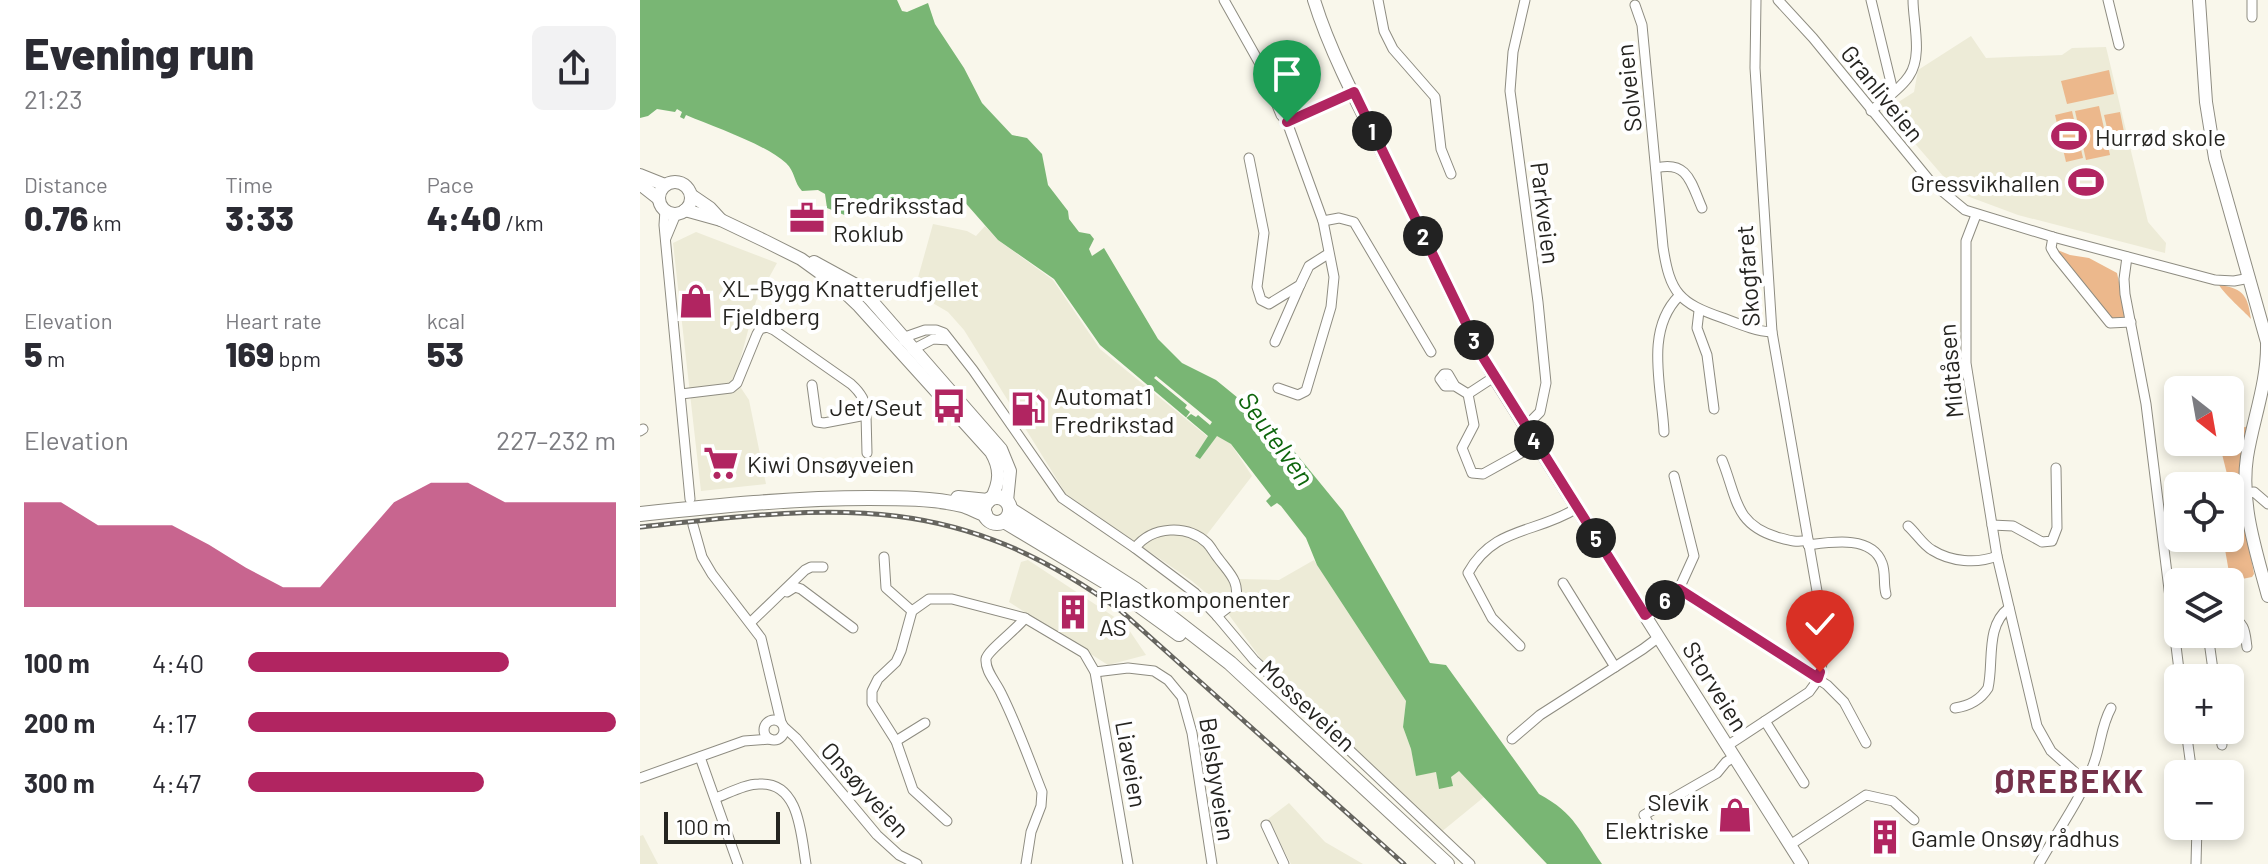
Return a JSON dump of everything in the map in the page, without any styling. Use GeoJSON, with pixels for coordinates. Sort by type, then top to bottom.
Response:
{"type":"FeatureCollection","features":[{"type":"Feature","properties":{"kind":"highway"},"geometry":{"type":"LineString","coordinates":[[640,514],[720,505],[727,501],[849,489],[897,490],[988,505]]}},
{"type":"Feature","properties":{"kind":"highway"},"geometry":{"type":"LineString","coordinates":[[997,497],[1007,511],[991,522],[988,505],[997,497]]}},
{"type":"Feature","properties":{"kind":"highway","name":"Mosseveien"},"geometry":{"type":"LineString","coordinates":[[1007,511],[1197,648],[1260,701],[1434,864]]}},
{"type":"Feature","properties":{"kind":"highway","name":"Mosseveien"},"geometry":{"type":"LineString","coordinates":[[1007,511],[1145,597],[1230,663],[1447,864]]}},
{"type":"Feature","properties":{"kind":"main road","name":"Storveien"},"geometry":{"type":"LineString","coordinates":[[1314,0],[1321,22],[1469,333],[1802,864]]}},
{"type":"Feature","properties":{"kind":"main road"},"geometry":{"type":"LineString","coordinates":[[2199,0],[2211,137],[2226,203],[2267,342],[2265,392],[2246,461],[2246,493],[2251,530],[2268,596]]}},
{"type":"Feature","properties":{"kind":"main road"},"geometry":{"type":"LineString","coordinates":[[640,175],[665,185],[685,185],[691,195],[721,220]]}},
{"type":"Feature","properties":{"kind":"main road"},"geometry":{"type":"LineString","coordinates":[[640,184],[671,208],[721,220],[801,259],[824,266],[856,285],[916,349],[1001,449],[1010,471],[1007,511]]}},
{"type":"Feature","properties":{"kind":"main road"},"geometry":{"type":"LineString","coordinates":[[665,185],[671,208]]}},
{"type":"Feature","properties":{"kind":"main road"},"geometry":{"type":"LineString","coordinates":[[671,208],[691,195]]}},
{"type":"Feature","properties":{"kind":"main road"},"geometry":{"type":"LineString","coordinates":[[801,259],[850,297],[991,452],[999,472],[999,482],[988,505]]}},
{"type":"Feature","properties":{"kind":"street"},"geometry":{"type":"LineString","coordinates":[[1224,0],[1260,64],[1281,115],[1287,122],[1323,221],[1334,292],[1314,372],[1304,394],[1278,388]]}},
{"type":"Feature","properties":{"kind":"street"},"geometry":{"type":"LineString","coordinates":[[1378,0],[1384,31],[1393,49],[1435,97],[1441,149],[1451,174]]}},
{"type":"Feature","properties":{"kind":"street","name":"Parkveien"},"geometry":{"type":"LineString","coordinates":[[1525,0],[1513,52],[1510,91],[1546,383],[1540,412],[1526,426]]}},
{"type":"Feature","properties":{"kind":"street","name":"Skogfaret"},"geometry":{"type":"LineString","coordinates":[[1756,0],[1756,95],[1772,332],[1824,644],[1818,678]]}},
{"type":"Feature","properties":{"kind":"street","name":"Granliveien"},"geometry":{"type":"LineString","coordinates":[[1778,0],[1930,181],[1955,203],[1976,215],[2215,280],[2250,278]]}},
{"type":"Feature","properties":{"kind":"street"},"geometry":{"type":"LineString","coordinates":[[1871,0],[1893,91]]}},
{"type":"Feature","properties":{"kind":"street"},"geometry":{"type":"LineString","coordinates":[[1871,111],[1909,77],[1915,62],[1913,0]]}},
{"type":"Feature","properties":{"kind":"street"},"geometry":{"type":"LineString","coordinates":[[2108,0],[2119,45]]}},
{"type":"Feature","properties":{"kind":"street"},"geometry":{"type":"LineString","coordinates":[[2252,0],[2252,17]]}},
{"type":"Feature","properties":{"kind":"street","name":"Solveien"},"geometry":{"type":"LineString","coordinates":[[1635,5],[1642,25],[1666,266],[1679,296]]}},
{"type":"Feature","properties":{"kind":"street"},"geometry":{"type":"LineString","coordinates":[[1287,122],[1354,92]]}},
{"type":"Feature","properties":{"kind":"street"},"geometry":{"type":"LineString","coordinates":[[1249,158],[1264,233],[1258,296],[1264,304],[1269,304],[1300,285]]}},
{"type":"Feature","properties":{"kind":"street"},"geometry":{"type":"LineString","coordinates":[[1656,168],[1679,167],[1691,183],[1702,208]]}},
{"type":"Feature","properties":{"kind":"street"},"geometry":{"type":"LineString","coordinates":[[671,208],[664,225],[690,499]]}},
{"type":"Feature","properties":{"kind":"street","name":"Midtåsen"},"geometry":{"type":"LineString","coordinates":[[1976,215],[1966,241],[1966,363],[1997,556],[2037,726],[2051,751],[2086,782]]}},
{"type":"Feature","properties":{"kind":"street"},"geometry":{"type":"LineString","coordinates":[[1323,221],[1339,218],[1354,222],[1431,352]]}},
{"type":"Feature","properties":{"kind":"street"},"geometry":{"type":"LineString","coordinates":[[2053,237],[2051,248],[2055,255],[2110,323],[2131,322]]}},
{"type":"Feature","properties":{"kind":"street"},"geometry":{"type":"LineString","coordinates":[[1275,342],[1309,266],[1328,254]]}},
{"type":"Feature","properties":{"kind":"street"},"geometry":{"type":"LineString","coordinates":[[2127,257],[2124,279],[2146,404],[2168,568]]}},
{"type":"Feature","properties":{"kind":"street"},"geometry":{"type":"LineString","coordinates":[[1664,432],[1657,359],[1664,316],[1679,296],[1699,311],[1752,329],[1772,332]]}},
{"type":"Feature","properties":{"kind":"street"},"geometry":{"type":"LineString","coordinates":[[1699,311],[1697,328],[1707,355],[1714,409]]}},
{"type":"Feature","properties":{"kind":"street"},"geometry":{"type":"LineString","coordinates":[[681,394],[731,388],[737,383],[760,329],[767,327],[860,391],[866,405],[867,453]]}},
{"type":"Feature","properties":{"kind":"street"},"geometry":{"type":"LineString","coordinates":[[949,340],[933,339],[916,349],[901,352],[905,337],[915,332],[936,330],[944,333],[1062,498],[1195,593],[1254,660],[1470,864]]}},
{"type":"Feature","properties":{"kind":"street"},"geometry":{"type":"LineString","coordinates":[[1468,394],[1494,377]]}},
{"type":"Feature","properties":{"kind":"street"},"geometry":{"type":"LineString","coordinates":[[812,385],[817,422],[866,415]]}},
{"type":"Feature","properties":{"kind":"street"},"geometry":{"type":"LineString","coordinates":[[1455,386],[1468,394],[1474,425],[1462,448],[1472,473],[1483,474],[1530,448]]}},
{"type":"Feature","properties":{"kind":"street"},"geometry":{"type":"LineString","coordinates":[[1722,460],[1737,506],[1747,523],[1761,532],[1796,542],[1844,542],[1868,547],[1882,561],[1886,594]]}},
{"type":"Feature","properties":{"kind":"street"},"geometry":{"type":"LineString","coordinates":[[1992,525],[2013,526],[2042,542],[2052,541],[2057,528],[2056,468]]}},
{"type":"Feature","properties":{"kind":"street"},"geometry":{"type":"LineString","coordinates":[[1645,615],[1679,589],[1694,551],[1674,476]]}},
{"type":"Feature","properties":{"kind":"street"},"geometry":{"type":"LineString","coordinates":[[2246,493],[2254,492],[2268,504]]}},
{"type":"Feature","properties":{"kind":"street"},"geometry":{"type":"LineString","coordinates":[[1520,646],[1492,618],[1468,573],[1485,549],[1496,541],[1558,519],[1577,508]]}},
{"type":"Feature","properties":{"kind":"street","name":"Onsøyveien"},"geometry":{"type":"LineString","coordinates":[[693,525],[707,565],[761,638],[783,725],[897,860],[917,864]]}},
{"type":"Feature","properties":{"kind":"street"},"geometry":{"type":"LineString","coordinates":[[1908,526],[1930,549],[1953,558],[1974,561],[1997,556]]}},
{"type":"Feature","properties":{"kind":"street"},"geometry":{"type":"LineString","coordinates":[[1135,548],[1145,537],[1169,530],[1190,532],[1207,543],[1232,575],[1237,590],[1235,602],[1217,616]]}},
{"type":"Feature","properties":{"kind":"street"},"geometry":{"type":"LineString","coordinates":[[884,557],[886,588],[912,611]]}},
{"type":"Feature","properties":{"kind":"street"},"geometry":{"type":"LineString","coordinates":[[751,622],[805,570],[823,567]]}},
{"type":"Feature","properties":{"kind":"street"},"geometry":{"type":"LineString","coordinates":[[1563,583],[1615,667]]}},
{"type":"Feature","properties":{"kind":"street"},"geometry":{"type":"LineString","coordinates":[[780,594],[795,587],[801,589],[853,628]]}},
{"type":"Feature","properties":{"kind":"street"},"geometry":{"type":"LineString","coordinates":[[1679,589],[1818,678],[1844,702],[1866,743]]}},
{"type":"Feature","properties":{"kind":"street"},"geometry":{"type":"LineString","coordinates":[[947,821],[913,790],[896,741],[872,703],[872,691],[878,679],[896,662],[912,611],[929,599],[952,599],[1025,618],[1084,653],[1095,672]]}},
{"type":"Feature","properties":{"kind":"street"},"geometry":{"type":"LineString","coordinates":[[1955,708],[1972,702],[1988,688],[1993,634],[2002,614],[2009,608]]}},
{"type":"Feature","properties":{"kind":"street"},"geometry":{"type":"LineString","coordinates":[[1025,618],[1015,632],[986,658],[988,670],[1042,792],[1026,864]]}},
{"type":"Feature","properties":{"kind":"street"},"geometry":{"type":"LineString","coordinates":[[2244,630],[2249,641]]}},
{"type":"Feature","properties":{"kind":"street"},"geometry":{"type":"LineString","coordinates":[[1512,739],[1540,715],[1660,639]]}},
{"type":"Feature","properties":{"kind":"street","name":"Belsbyveien"},"geometry":{"type":"LineString","coordinates":[[1095,672],[1128,668],[1154,671],[1168,680],[1182,697],[1192,733],[1212,864]]}},
{"type":"Feature","properties":{"kind":"street","name":"Liaveien"},"geometry":{"type":"LineString","coordinates":[[1095,672],[1128,864]]}},
{"type":"Feature","properties":{"kind":"street"},"geometry":{"type":"LineString","coordinates":[[1652,830],[1644,815],[1717,773],[1732,772],[1734,757],[1765,721],[1809,692],[1818,678]]}},
{"type":"Feature","properties":{"kind":"street","name":"Onsøyveien"},"geometry":{"type":"LineString","coordinates":[[766,724],[774,694]]}},
{"type":"Feature","properties":{"kind":"street"},"geometry":{"type":"LineString","coordinates":[[2039,864],[2086,782],[2097,754],[2102,724],[2111,708]]}},
{"type":"Feature","properties":{"kind":"street"},"geometry":{"type":"LineString","coordinates":[[640,778],[744,741],[775,720],[783,725],[783,735],[774,740],[744,741]]}},
{"type":"Feature","properties":{"kind":"street"},"geometry":{"type":"LineString","coordinates":[[1765,721],[1804,783]]}},
{"type":"Feature","properties":{"kind":"street"},"geometry":{"type":"LineString","coordinates":[[896,741],[925,723]]}},
{"type":"Feature","properties":{"kind":"street"},"geometry":{"type":"LineString","coordinates":[[766,724],[765,734],[774,740]]}},
{"type":"Feature","properties":{"kind":"street","name":"Onsøyveien"},"geometry":{"type":"LineString","coordinates":[[774,740],[804,749]]}},
{"type":"Feature","properties":{"kind":"street"},"geometry":{"type":"LineString","coordinates":[[700,757],[738,864]]}},
{"type":"Feature","properties":{"kind":"street"},"geometry":{"type":"LineString","coordinates":[[716,798],[759,783],[782,790],[789,796],[797,815],[806,864]]}},
{"type":"Feature","properties":{"kind":"street"},"geometry":{"type":"LineString","coordinates":[[1790,845],[1866,795],[1893,801],[1914,820]]}},
{"type":"Feature","properties":{"kind":"street"},"geometry":{"type":"LineString","coordinates":[[1266,825],[1284,864]]}},
{"type":"Feature","properties":{"kind":"street"},"geometry":{"type":"LineString","coordinates":[[2196,864],[2197,840]]}},
{"type":"Feature","properties":{"kind":"shaded area","name":"Hurrød skole"},"geometry":{"type":"Polygon","coordinates":[[[1971,36],[1986,58],[2062,55],[2072,48],[2106,47],[2148,222],[2166,243],[2165,253],[2018,215],[1967,196],[1943,176],[1886,110],[1914,92],[1918,70],[1971,36]]]}},
{"type":"Feature","properties":{"kind":"shaded area"},"geometry":{"type":"Polygon","coordinates":[[[2109,70],[2114,94],[2067,104],[2061,81],[2109,70]]]}},
{"type":"Feature","properties":{"kind":"shaded area"},"geometry":{"type":"Polygon","coordinates":[[[2099,106],[2110,155],[2086,160],[2075,111],[2099,106]]]}},
{"type":"Feature","properties":{"kind":"shaded area","name":"Hurrød skole"},"geometry":{"type":"Polygon","coordinates":[[[2072,111],[2083,158],[2066,162],[2055,115],[2072,111]]]}},
{"type":"Feature","properties":{"kind":"shaded area"},"geometry":{"type":"Polygon","coordinates":[[[2120,112],[2125,137],[2110,141],[2104,115],[2120,112]]]}},
{"type":"Feature","properties":{"kind":"shaded area"},"geometry":{"type":"Polygon","coordinates":[[[933,224],[976,236],[985,226],[998,240],[1053,280],[1100,349],[1208,437],[1195,456],[1200,459],[1217,435],[1231,444],[1252,476],[1202,541],[1239,579],[1279,580],[1314,560],[1406,701],[1403,727],[1416,775],[1436,772],[1439,788],[1458,770],[1484,797],[1440,833],[1280,685],[1224,608],[1192,581],[1066,494],[964,330],[948,312],[914,292],[933,224]]]}},
{"type":"Feature","properties":{"kind":"shaded area"},"geometry":{"type":"Polygon","coordinates":[[[696,232],[777,263],[756,301],[735,379],[749,400],[766,484],[701,491],[673,243],[696,232]]]}},
{"type":"Feature","properties":{"kind":"shaded area"},"geometry":{"type":"Polygon","coordinates":[[[2055,249],[2089,258],[2117,273],[2127,319],[2112,320],[2055,249]]]}},
{"type":"Feature","properties":{"kind":"shaded area"},"geometry":{"type":"Polygon","coordinates":[[[2219,285],[2244,295],[2251,319],[2230,298],[2219,285]]]}},
{"type":"Feature","properties":{"kind":"shaded area"},"geometry":{"type":"Polygon","coordinates":[[[2248,426],[2244,522],[2244,472],[2226,472],[2222,456],[2244,456],[2244,427],[2248,426]]]}},
{"type":"Feature","properties":{"kind":"shaded area"},"geometry":{"type":"Polygon","coordinates":[[[2244,529],[2254,574],[2244,579],[2244,568],[2228,568],[2225,552],[2244,552],[2244,529]]]}},
{"type":"Feature","properties":{"kind":"shaded area"},"geometry":{"type":"Polygon","coordinates":[[[1028,560],[1125,624],[1146,655],[1108,665],[1009,602],[1021,562],[1028,560]]]}},
{"type":"Feature","properties":{"kind":"shaded area"},"geometry":{"type":"Polygon","coordinates":[[[1289,803],[1325,842],[1363,864],[1291,864],[1268,819],[1289,803]]]}},
{"type":"Feature","properties":{"kind":"shaded area"},"geometry":{"type":"Polygon","coordinates":[[[643,835],[658,864],[640,864],[640,836],[643,835]]]}},
{"type":"Feature","properties":{"kind":"water","name":"Seutelven"},"geometry":{"type":"Polygon","coordinates":[[[640,0],[897,0],[902,11],[907,12],[928,3],[935,24],[964,68],[982,103],[1012,135],[1027,138],[1042,154],[1048,185],[1079,232],[1090,234],[1094,239],[1089,249],[1092,256],[1104,248],[1158,339],[1182,363],[1216,380],[1276,429],[1343,511],[1430,663],[1446,665],[1539,794],[1569,816],[1602,864],[1547,864],[1459,771],[1451,777],[1453,786],[1439,789],[1436,772],[1416,776],[1403,727],[1406,701],[1317,565],[1306,538],[1281,506],[1277,503],[1271,507],[1266,501],[1271,496],[1231,444],[1217,436],[1200,459],[1195,456],[1208,436],[1100,345],[1054,279],[998,240],[962,199],[937,199],[916,205],[886,204],[858,210],[847,216],[827,208],[825,194],[818,190],[802,191],[786,163],[753,143],[686,115],[684,119],[677,109],[675,112],[657,109],[640,118],[640,0]]]}},
{"type":"Feature","properties":{"kind":"pier"},"geometry":{"type":"Polygon","coordinates":[[[1156,376],[1212,422],[1210,425],[1198,415],[1191,414],[1185,419],[1190,412],[1185,408],[1187,405],[1154,378],[1156,376]]]}},
{"type":"Feature","properties":{"kind":"railway"},"geometry":{"type":"LineString","coordinates":[[640,527],[774,514],[834,512],[891,515],[946,525],[1002,543],[1060,572],[1121,611],[1404,864]]}},
{"type":"Feature","properties":{"kind":"place","name":"Hurrød skole"},"geometry":{"type":"Point","coordinates":[2069,136]}},
{"type":"Feature","properties":{"kind":"place","name":"Gressvikhallen"},"geometry":{"type":"Point","coordinates":[2086,182]}},
{"type":"Feature","properties":{"kind":"place","name":"Fredriksstad Roklub"},"geometry":{"type":"Point","coordinates":[807,218]}},
{"type":"Feature","properties":{"kind":"place","name":"XL-Bygg Knatterudfjellet Fjeldberg"},"geometry":{"type":"Point","coordinates":[696,301]}},
{"type":"Feature","properties":{"kind":"place","name":"Jet/Seut"},"geometry":{"type":"Point","coordinates":[949,406]}},
{"type":"Feature","properties":{"kind":"place","name":"Automat1 Fredrikstad"},"geometry":{"type":"Point","coordinates":[1028,409]}},
{"type":"Feature","properties":{"kind":"place","name":"Kiwi Onsøyveien"},"geometry":{"type":"Point","coordinates":[721,463]}},
{"type":"Feature","properties":{"kind":"place","name":"Plastkomponenter AS"},"geometry":{"type":"Point","coordinates":[1073,612]}},
{"type":"Feature","properties":{"kind":"place","name":"Slevik Elektriske"},"geometry":{"type":"Point","coordinates":[1735,815]}},
{"type":"Feature","properties":{"kind":"place","name":"Gamle Onsøy rådhus"},"geometry":{"type":"Point","coordinates":[1885,837]}},
{"type":"Feature","properties":{"kind":"district","name":"ØREBEKK"},"geometry":{"type":"Point","coordinates":[2070,780]}},
{"type":"Feature","properties":{"kind":"route"},"geometry":{"type":"LineString","coordinates":[[1287,122],[1354,92],[1469,333],[1645,615],[1679,589],[1818,678],[1820,672]]}}]}
